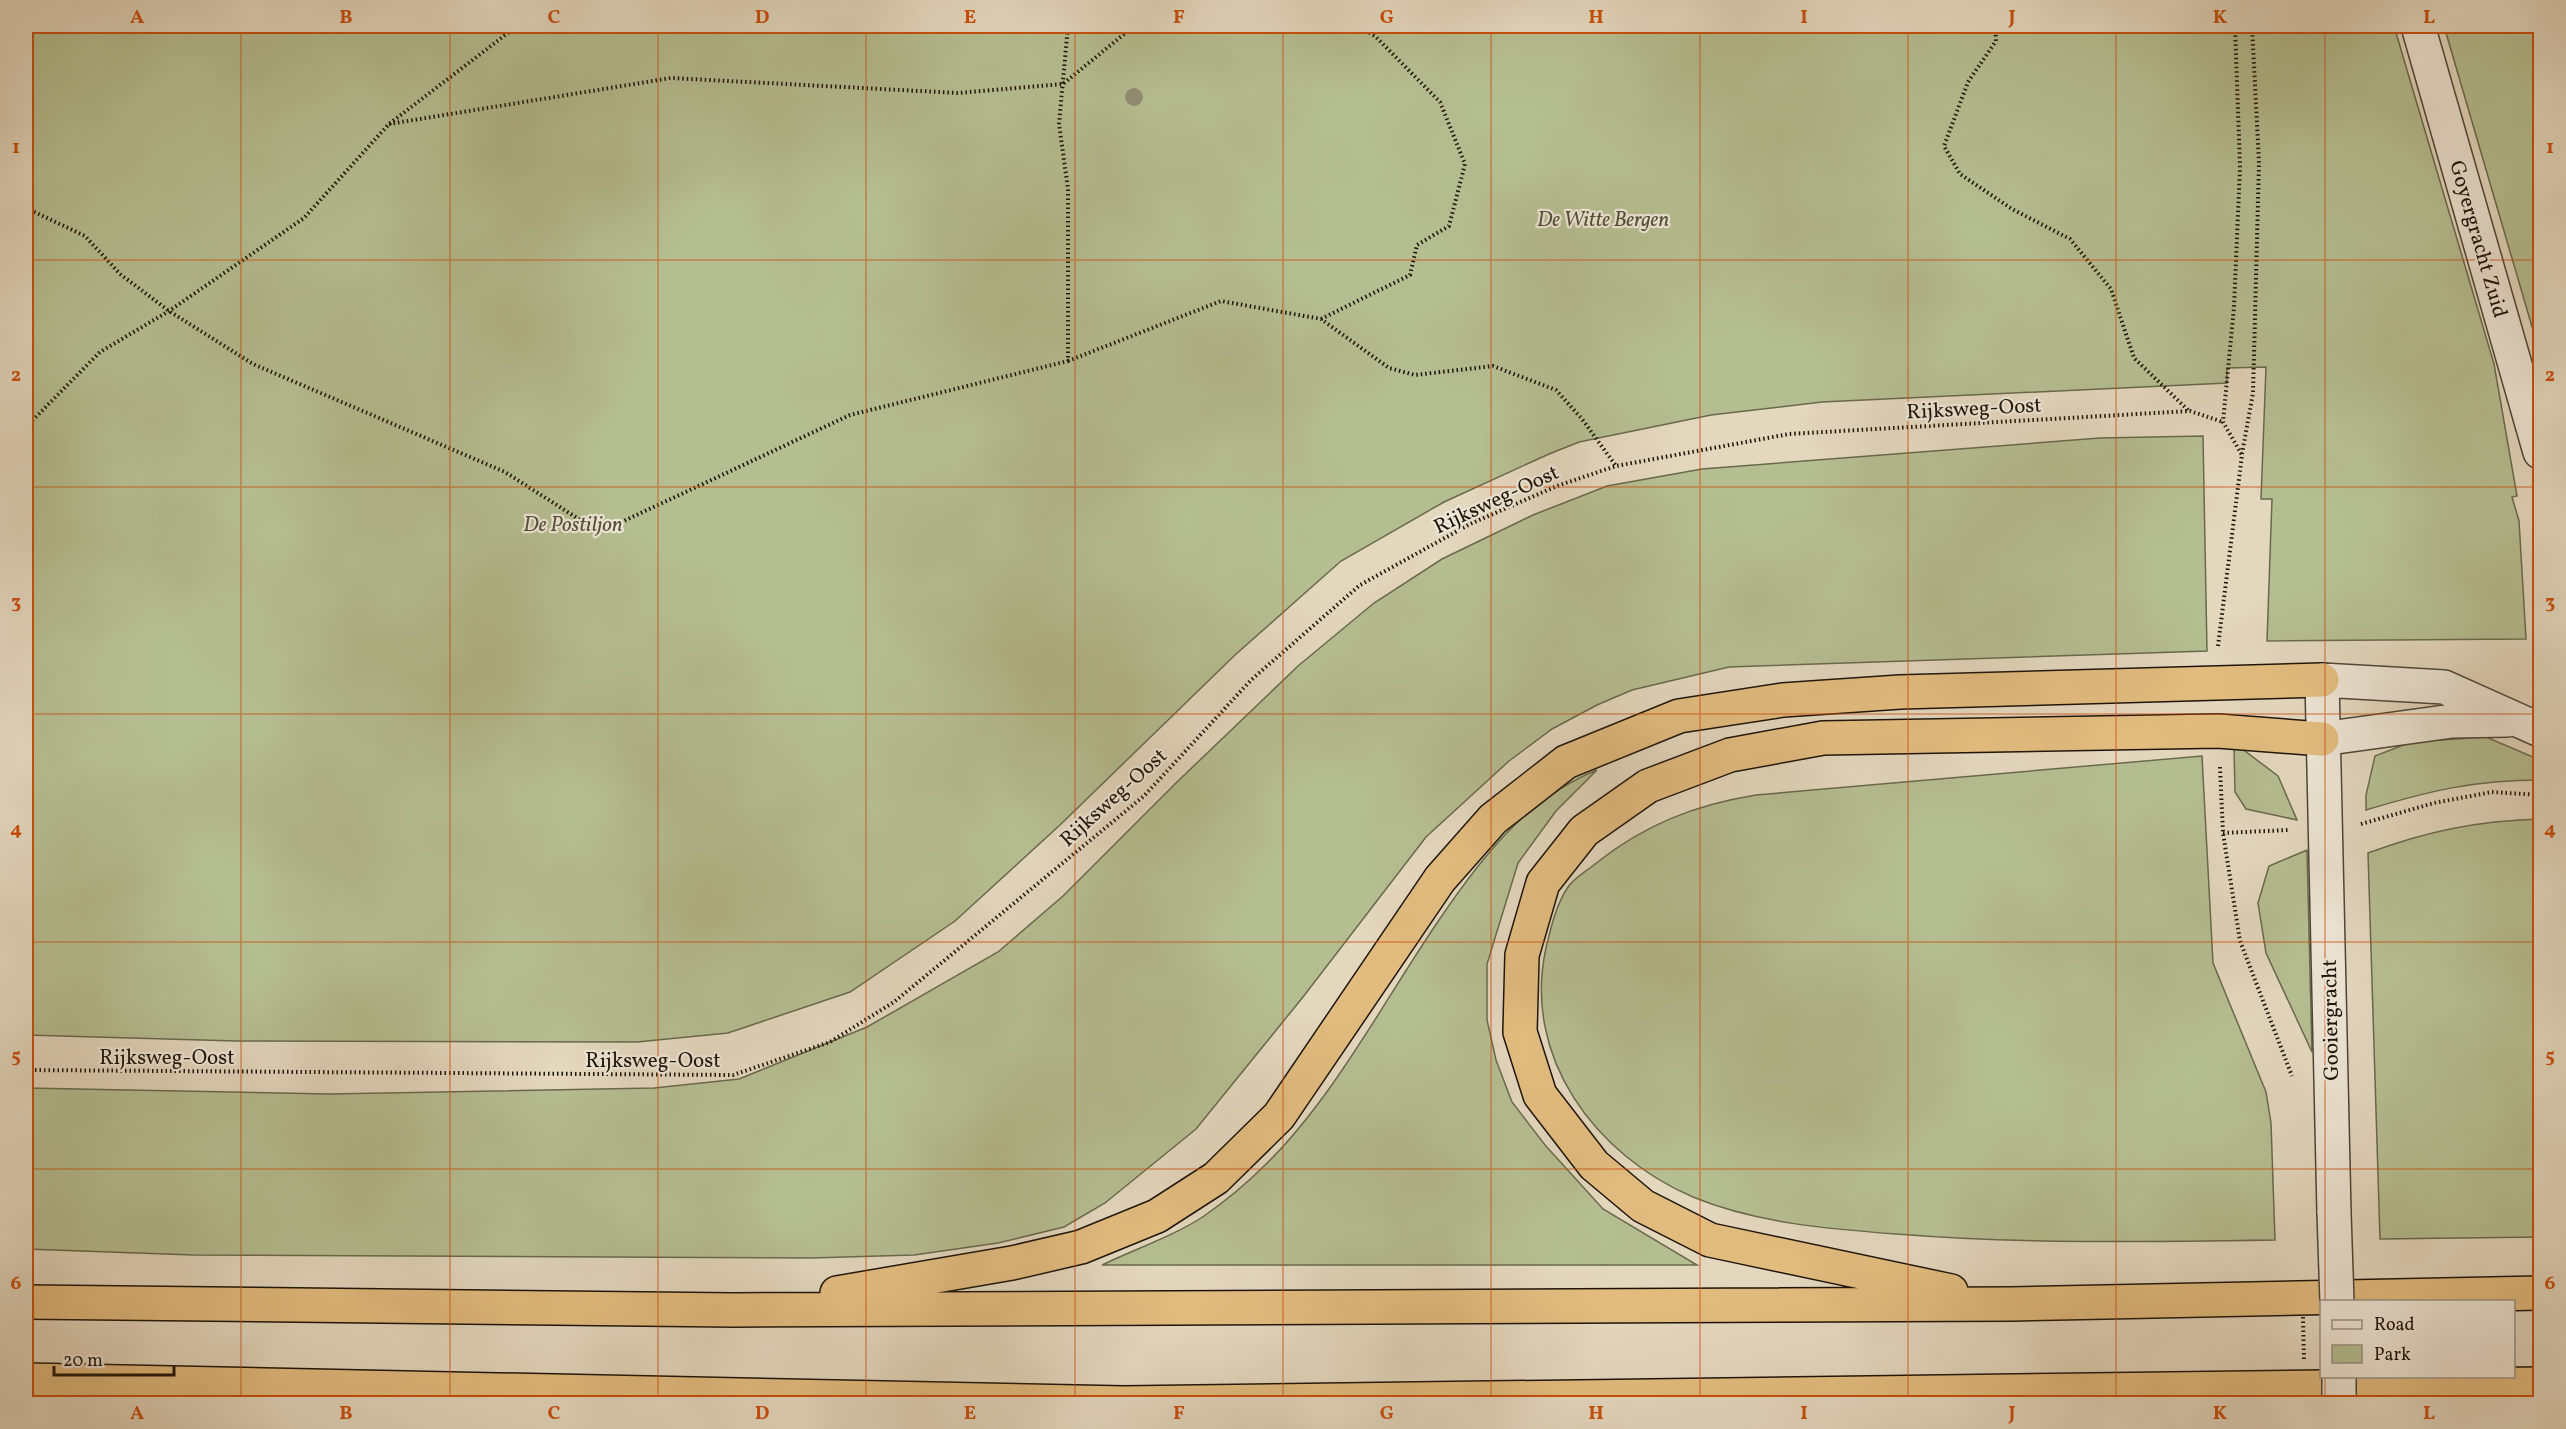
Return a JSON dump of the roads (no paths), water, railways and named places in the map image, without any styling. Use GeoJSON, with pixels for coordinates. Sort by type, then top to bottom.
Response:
{"type":"FeatureCollection","features":[{"type":"Feature","properties":{"kind":"highway"},"geometry":{"type":"LineString","coordinates":[[734,1310],[951,1274],[1082,1247],[1157,1216],[1216,1178],[1279,1116],[1440,879],[1493,819],[1566,762],[1679,716],[1783,700],[1900,692],[2216,681],[2322,680]]}},
{"type":"Feature","properties":{"kind":"highway"},"geometry":{"type":"LineString","coordinates":[[2012,1304],[1710,1240],[1643,1206],[1594,1165],[1540,1095],[1520,1032],[1522,955],[1543,883],[1584,831],[1648,786],[1730,755],[1822,738],[2218,732],[2322,739]]}},
{"type":"Feature","properties":{"kind":"highway"},"geometry":{"type":"LineString","coordinates":[[26,1302],[734,1310],[2012,1304],[2541,1293]]}},
{"type":"Feature","properties":{"kind":"highway"},"geometry":{"type":"LineString","coordinates":[[26,1380],[1124,1403],[2541,1384]]}},
{"type":"Feature","properties":{"kind":"street","name":"Goyergracht Zuid"},"geometry":{"type":"LineString","coordinates":[[2418,26],[2541,452]]}},
{"type":"Feature","properties":{"kind":"street"},"geometry":{"type":"LineString","coordinates":[[2322,680],[2444,687],[2534,727]]}},
{"type":"Feature","properties":{"kind":"street","name":"Gooiergracht"},"geometry":{"type":"LineString","coordinates":[[2322,680],[2337,1300]]}},
{"type":"Feature","properties":{"kind":"street"},"geometry":{"type":"LineString","coordinates":[[2322,739],[2452,722],[2534,727]]}},
{"type":"Feature","properties":{"kind":"street"},"geometry":{"type":"LineString","coordinates":[[2338,1378],[2339,1404]]}},
{"type":"Feature","properties":{"kind":"park label","name":"De Witte Bergen"},"geometry":{"type":"Point","coordinates":[1603,219]}},
{"type":"Feature","properties":{"kind":"park label","name":"De Postiljon"},"geometry":{"type":"Point","coordinates":[573,524]}}]}
